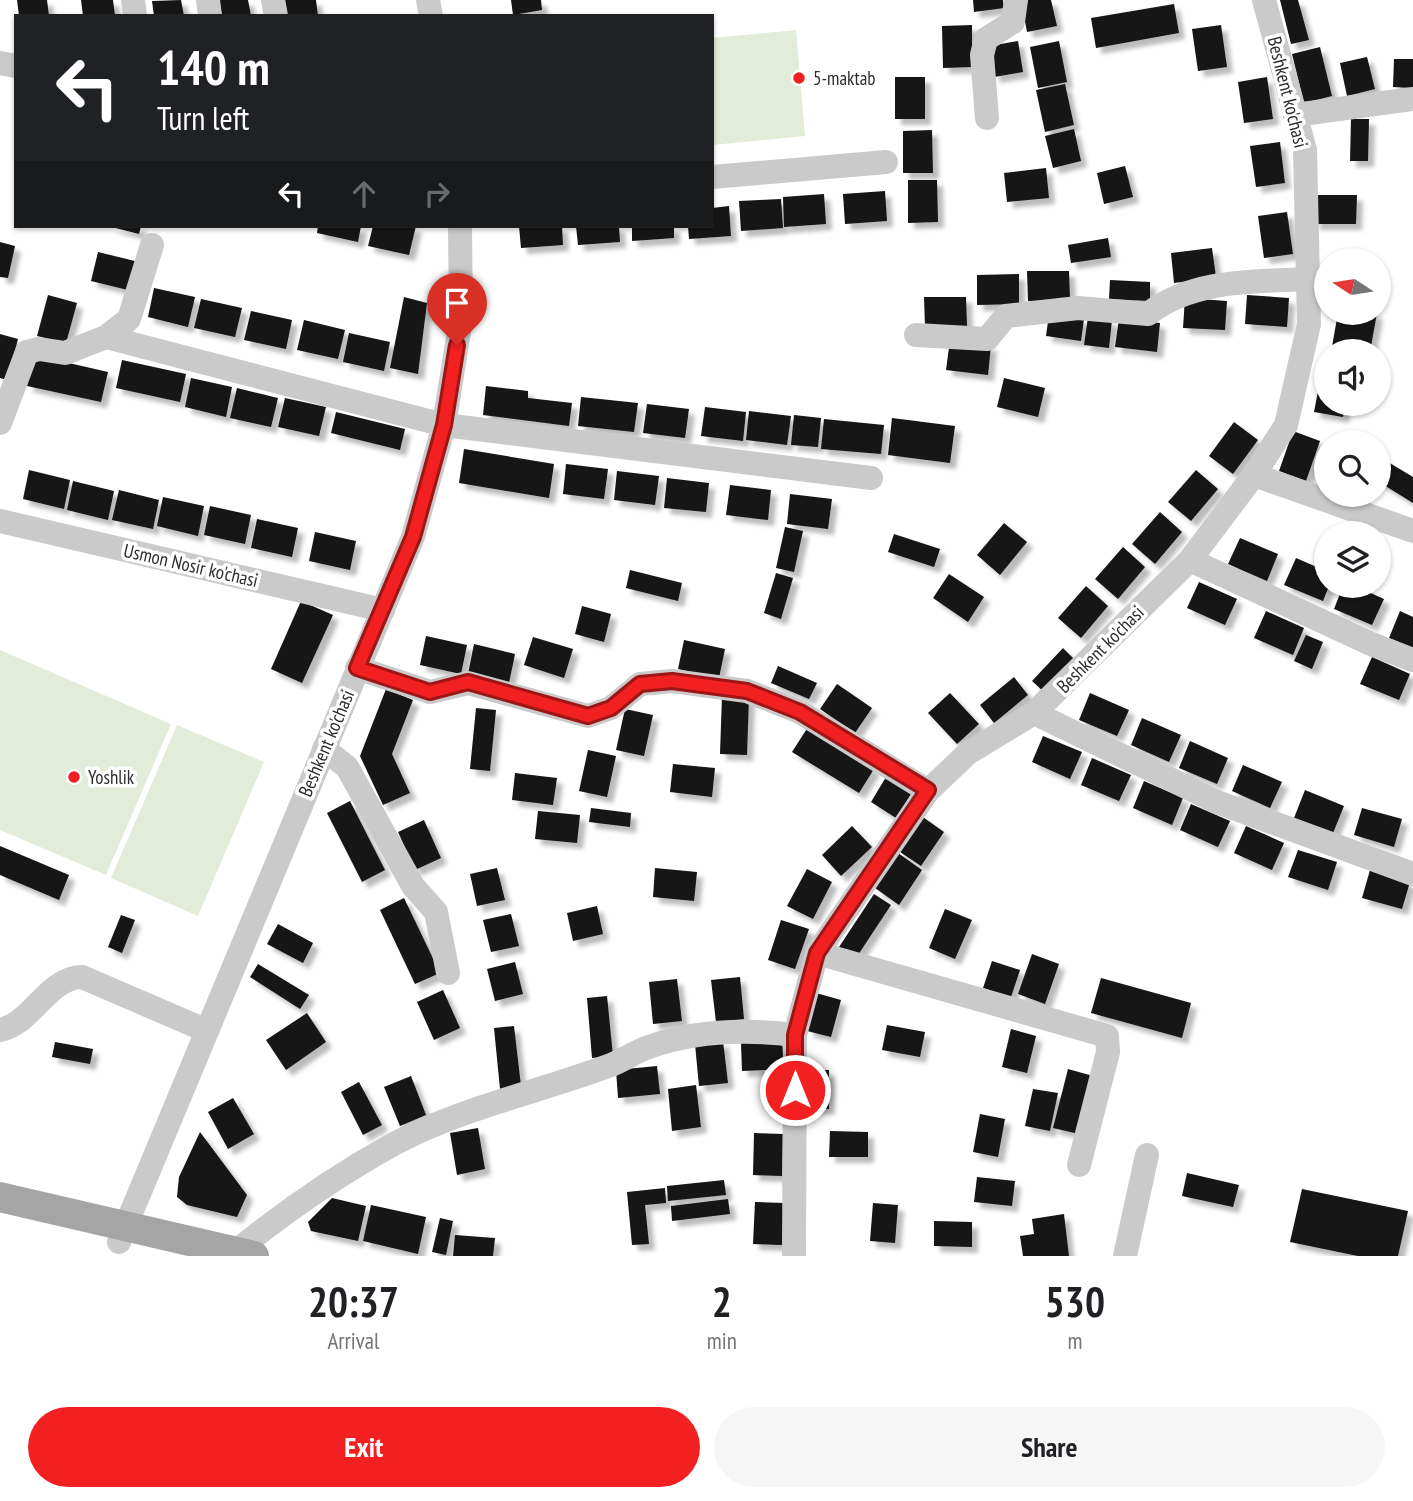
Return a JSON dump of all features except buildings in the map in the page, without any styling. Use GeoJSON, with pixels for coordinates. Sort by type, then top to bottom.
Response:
{"type":"FeatureCollection","features":[{"type":"Feature","properties":{"kind":"main road"},"geometry":{"type":"LineString","coordinates":[[0,1197],[122,1234],[176,1256]]}},
{"type":"Feature","properties":{"kind":"main road"},"geometry":{"type":"LineString","coordinates":[[0,1215],[240,1255]]}},
{"type":"Feature","properties":{"kind":"street"},"geometry":{"type":"LineString","coordinates":[[987,118],[982,55],[986,39],[1013,22],[1016,0]]}},
{"type":"Feature","properties":{"kind":"street","name":"Beshkent ko'chasi"},"geometry":{"type":"LineString","coordinates":[[794,1256],[795,1035],[817,953],[928,790],[968,752],[1034,713],[1190,560],[1254,475],[1286,425],[1309,324],[1305,150],[1264,0]]}},
{"type":"Feature","properties":{"kind":"street"},"geometry":{"type":"LineString","coordinates":[[1295,115],[1413,99]]}},
{"type":"Feature","properties":{"kind":"street"},"geometry":{"type":"LineString","coordinates":[[714,177],[886,162]]}},
{"type":"Feature","properties":{"kind":"street","name":"Beshkent ko'chasi"},"geometry":{"type":"LineString","coordinates":[[122,1234],[413,537],[444,425],[461,319],[460,228]]}},
{"type":"Feature","properties":{"kind":"street"},"geometry":{"type":"LineString","coordinates":[[0,423],[27,352],[39,349],[65,353],[106,337],[129,319],[152,245]]}},
{"type":"Feature","properties":{"kind":"street"},"geometry":{"type":"LineString","coordinates":[[916,335],[987,339],[1006,316],[1078,308],[1148,314],[1165,300],[1186,291],[1249,282],[1308,279]]}},
{"type":"Feature","properties":{"kind":"street"},"geometry":{"type":"LineString","coordinates":[[106,337],[444,425],[871,478]]}},
{"type":"Feature","properties":{"kind":"street"},"geometry":{"type":"LineString","coordinates":[[1254,475],[1413,531]]}},
{"type":"Feature","properties":{"kind":"street","name":"Usmon Nosir ko'chasi"},"geometry":{"type":"LineString","coordinates":[[0,521],[383,610]]}},
{"type":"Feature","properties":{"kind":"street"},"geometry":{"type":"LineString","coordinates":[[1190,560],[1369,643],[1413,660]]}},
{"type":"Feature","properties":{"kind":"street"},"geometry":{"type":"LineString","coordinates":[[357,668],[430,692],[468,682],[588,716],[611,708],[640,684],[672,681],[747,691],[800,712],[928,790]]}},
{"type":"Feature","properties":{"kind":"street"},"geometry":{"type":"LineString","coordinates":[[1034,713],[1217,802],[1413,874]]}},
{"type":"Feature","properties":{"kind":"street"},"geometry":{"type":"LineString","coordinates":[[324,749],[347,767],[412,886],[436,912],[448,974]]}},
{"type":"Feature","properties":{"kind":"street"},"geometry":{"type":"LineString","coordinates":[[817,953],[1107,1036],[1108,1052],[1079,1165]]}},
{"type":"Feature","properties":{"kind":"street"},"geometry":{"type":"LineString","coordinates":[[0,1030],[20,1023],[59,985],[73,977],[82,977],[205,1030]]}},
{"type":"Feature","properties":{"kind":"street"},"geometry":{"type":"LineString","coordinates":[[240,1255],[393,1144],[475,1111],[612,1065],[646,1048],[685,1035],[762,1031],[795,1035]]}},
{"type":"Feature","properties":{"kind":"street"},"geometry":{"type":"LineString","coordinates":[[1125,1256],[1147,1155]]}},
{"type":"Feature","properties":{"kind":"green space"},"geometry":{"type":"Polygon","coordinates":[[[796,30],[805,136],[714,145],[714,38],[796,30]]]}},
{"type":"Feature","properties":{"kind":"green space","name":"Yoshlik"},"geometry":{"type":"Polygon","coordinates":[[[0,650],[171,724],[106,875],[0,830],[0,650]]]}},
{"type":"Feature","properties":{"kind":"green space"},"geometry":{"type":"Polygon","coordinates":[[[177,725],[264,762],[198,916],[111,878],[177,725]]]}},
{"type":"Feature","properties":{"kind":"place","name":"5-maktab"},"geometry":{"type":"Point","coordinates":[799,78]}},
{"type":"Feature","properties":{"kind":"place","name":"Yoshlik"},"geometry":{"type":"Point","coordinates":[74,777]}},
{"type":"Feature","properties":{"kind":"route"},"geometry":{"type":"LineString","coordinates":[[457,345],[444,425],[413,537],[357,668],[430,692],[468,682],[588,716],[611,708],[640,684],[672,681],[747,691],[800,712],[928,790],[817,953],[795,1035],[795,1090]]}}]}
